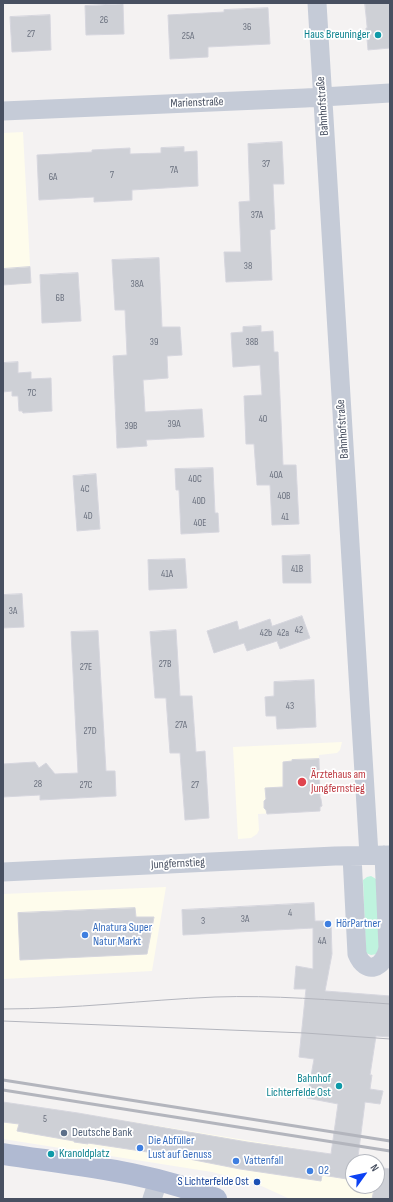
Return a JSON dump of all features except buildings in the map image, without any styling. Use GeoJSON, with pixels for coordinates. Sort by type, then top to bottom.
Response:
{"type":"FeatureCollection","features":[{"type":"Feature","properties":{"kind":"main road"},"geometry":{"type":"LineString","coordinates":[[3,1154],[130,1173],[155,1190],[186,1188],[216,1199]]}},
{"type":"Feature","properties":{"kind":"street","name":"Bahnhofstraße"},"geometry":{"type":"LineString","coordinates":[[317,3],[374,855]]}},
{"type":"Feature","properties":{"kind":"street","name":"Marienstraße"},"geometry":{"type":"LineString","coordinates":[[3,111],[390,93]]}},
{"type":"Feature","properties":{"kind":"street"},"geometry":{"type":"LineString","coordinates":[[374,855],[388,948],[387,956],[382,963],[369,967],[364,965],[357,954],[374,855]]}},
{"type":"Feature","properties":{"kind":"street","name":"Jungfernstieg"},"geometry":{"type":"LineString","coordinates":[[3,872],[374,855]]}},
{"type":"Feature","properties":{"kind":"shaded area"},"geometry":{"type":"Polygon","coordinates":[[[23,132],[31,284],[3,285],[3,133],[23,132]]]}},
{"type":"Feature","properties":{"kind":"shaded area"},"geometry":{"type":"Polygon","coordinates":[[[342,742],[340,750],[337,753],[319,755],[320,797],[322,806],[320,807],[320,811],[258,814],[259,830],[257,834],[251,838],[238,839],[233,747],[342,742]]]}},
{"type":"Feature","properties":{"kind":"shaded area"},"geometry":{"type":"Polygon","coordinates":[[[166,887],[152,971],[3,979],[3,894],[166,887]]]}},
{"type":"Feature","properties":{"kind":"shaded area"},"geometry":{"type":"Polygon","coordinates":[[[3,1102],[70,1112],[78,1115],[79,1113],[325,1153],[345,1167],[345,1194],[385,1194],[390,1199],[290,1199],[257,1184],[212,1172],[3,1139],[3,1102]]]}},
{"type":"Feature","properties":{"kind":"green space"},"geometry":{"type":"Polygon","coordinates":[[[371,876],[376,879],[381,946],[377,954],[371,955],[366,953],[363,880],[371,876]]]}},
{"type":"Feature","properties":{"kind":"tram line"},"geometry":{"type":"LineString","coordinates":[[3,1009],[56,1008],[215,997],[302,998],[390,1004]]}},
{"type":"Feature","properties":{"kind":"tram line"},"geometry":{"type":"LineString","coordinates":[[3,1021],[305,1033],[390,1039]]}},
{"type":"Feature","properties":{"kind":"railway"},"geometry":{"type":"LineString","coordinates":[[3,1080],[390,1141]]}},
{"type":"Feature","properties":{"kind":"railway"},"geometry":{"type":"LineString","coordinates":[[3,1090],[390,1151]]}},
{"type":"Feature","properties":{"kind":"place","name":"Haus Breuninger"},"geometry":{"type":"Point","coordinates":[378,35]}},
{"type":"Feature","properties":{"kind":"place","name":"Ärztehaus am Jungfernstieg"},"geometry":{"type":"Point","coordinates":[302,782]}},
{"type":"Feature","properties":{"kind":"place","name":"HörPartner"},"geometry":{"type":"Point","coordinates":[328,924]}},
{"type":"Feature","properties":{"kind":"place","name":"Alnatura Super Natur Markt"},"geometry":{"type":"Point","coordinates":[85,935]}},
{"type":"Feature","properties":{"kind":"place","name":"Bahnhof Lichterfelde Ost"},"geometry":{"type":"Point","coordinates":[339,1086]}},
{"type":"Feature","properties":{"kind":"place","name":"Deutsche Bank"},"geometry":{"type":"Point","coordinates":[64,1133]}},
{"type":"Feature","properties":{"kind":"place","name":"Die Abfüller Lust auf Genuss"},"geometry":{"type":"Point","coordinates":[140,1148]}},
{"type":"Feature","properties":{"kind":"place","name":"Kranoldplatz"},"geometry":{"type":"Point","coordinates":[51,1154]}},
{"type":"Feature","properties":{"kind":"place","name":"Vattenfall"},"geometry":{"type":"Point","coordinates":[236,1161]}},
{"type":"Feature","properties":{"kind":"place","name":"O2"},"geometry":{"type":"Point","coordinates":[310,1171]}},
{"type":"Feature","properties":{"kind":"place","name":"S Lichterfelde Ost"},"geometry":{"type":"Point","coordinates":[257,1182]}}]}
